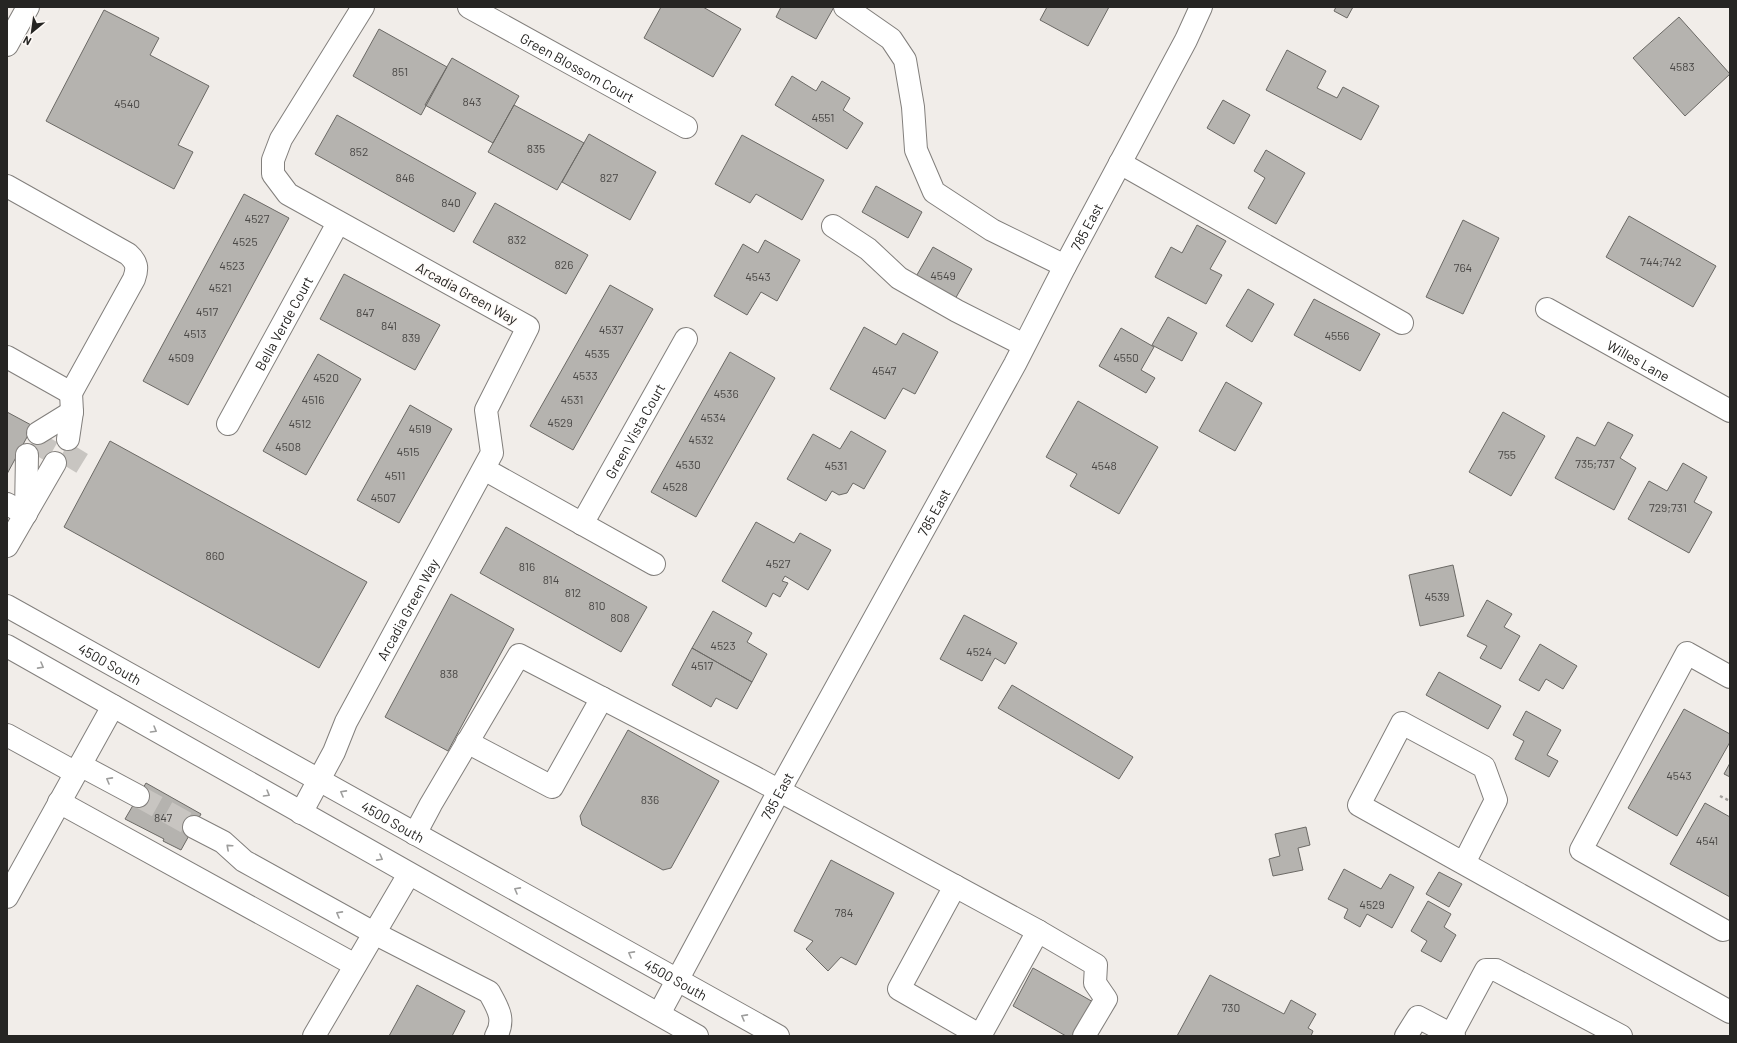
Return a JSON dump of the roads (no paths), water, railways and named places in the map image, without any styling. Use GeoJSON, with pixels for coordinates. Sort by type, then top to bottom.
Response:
{"type":"FeatureCollection","features":[{"type":"Feature","properties":{"kind":"street"},"geometry":{"type":"LineString","coordinates":[[7,45],[28,7]]}},
{"type":"Feature","properties":{"kind":"street","name":"Arcadia Green Way"},"geometry":{"type":"LineString","coordinates":[[301,813],[334,752],[346,722],[492,453],[486,410],[528,327],[288,194],[273,174],[273,160],[281,139],[363,7]]}},
{"type":"Feature","properties":{"kind":"street","name":"Green Blossom Court"},"geometry":{"type":"LineString","coordinates":[[469,7],[686,126]]}},
{"type":"Feature","properties":{"kind":"street"},"geometry":{"type":"LineString","coordinates":[[845,7],[890,39],[905,60],[913,108],[916,150],[934,192],[992,230],[1065,266]]}},
{"type":"Feature","properties":{"kind":"street","name":"785 East"},"geometry":{"type":"LineString","coordinates":[[659,1014],[779,791],[1024,346],[1202,7]]}},
{"type":"Feature","properties":{"kind":"street"},"geometry":{"type":"LineString","coordinates":[[1120,163],[1402,323]]}},
{"type":"Feature","properties":{"kind":"street"},"geometry":{"type":"LineString","coordinates":[[7,186],[128,254],[135,261],[137,270],[134,279],[72,402],[60,437],[72,402]]}},
{"type":"Feature","properties":{"kind":"street","name":"Bella Verde Court"},"geometry":{"type":"LineString","coordinates":[[228,424],[338,222]]}},
{"type":"Feature","properties":{"kind":"street"},"geometry":{"type":"LineString","coordinates":[[833,226],[868,249],[899,278],[957,311],[1024,346]]}},
{"type":"Feature","properties":{"kind":"street","name":"Willes Lane"},"geometry":{"type":"LineString","coordinates":[[1547,309],[1730,411]]}},
{"type":"Feature","properties":{"kind":"street","name":"Green Vista Court"},"geometry":{"type":"LineString","coordinates":[[582,524],[686,339]]}},
{"type":"Feature","properties":{"kind":"street"},"geometry":{"type":"LineString","coordinates":[[7,357],[72,402]]}},
{"type":"Feature","properties":{"kind":"street"},"geometry":{"type":"LineString","coordinates":[[7,546],[16,509],[46,460],[16,509]]}},
{"type":"Feature","properties":{"kind":"street"},"geometry":{"type":"LineString","coordinates":[[484,469],[654,564]]}},
{"type":"Feature","properties":{"kind":"street","name":"4500 South"},"geometry":{"type":"LineString","coordinates":[[7,606],[778,1036]]}},
{"type":"Feature","properties":{"kind":"street"},"geometry":{"type":"LineString","coordinates":[[7,646],[697,1036]]}},
{"type":"Feature","properties":{"kind":"street"},"geometry":{"type":"LineString","coordinates":[[1723,930],[1582,850],[1687,653],[1730,677]]}},
{"type":"Feature","properties":{"kind":"street"},"geometry":{"type":"LineString","coordinates":[[416,834],[467,742],[519,655],[779,791],[1038,931],[1096,965],[1095,983],[1106,999],[1084,1036]]}},
{"type":"Feature","properties":{"kind":"street"},"geometry":{"type":"LineString","coordinates":[[467,742],[552,787],[602,698]]}},
{"type":"Feature","properties":{"kind":"street"},"geometry":{"type":"LineString","coordinates":[[7,897],[113,706]]}},
{"type":"Feature","properties":{"kind":"street"},"geometry":{"type":"LineString","coordinates":[[1464,862],[1496,800],[1484,767],[1402,723],[1359,805],[1464,862],[1730,1012]]}},
{"type":"Feature","properties":{"kind":"street"},"geometry":{"type":"LineString","coordinates":[[7,735],[138,796]]}},
{"type":"Feature","properties":{"kind":"street"},"geometry":{"type":"LineString","coordinates":[[59,802],[355,964]]}},
{"type":"Feature","properties":{"kind":"street"},"geometry":{"type":"LineString","coordinates":[[194,827],[223,842],[244,861],[374,933],[489,992],[500,1010],[500,1029],[496,1036]]}},
{"type":"Feature","properties":{"kind":"street"},"geometry":{"type":"LineString","coordinates":[[314,1036],[409,874]]}},
{"type":"Feature","properties":{"kind":"street"},"geometry":{"type":"LineString","coordinates":[[955,886],[899,989],[980,1036],[1038,931]]}},
{"type":"Feature","properties":{"kind":"street"},"geometry":{"type":"LineString","coordinates":[[1406,1036],[1418,1017],[1453,1035],[1486,970],[1496,970],[1621,1036]]}},
{"type":"Feature","properties":{"kind":"tunnel"},"geometry":{"type":"LineString","coordinates":[[37,456],[49,435]]}},
{"type":"Feature","properties":{"kind":"tunnel"},"geometry":{"type":"LineString","coordinates":[[67,467],[83,441]]}},
{"type":"Feature","properties":{"kind":"tunnel"},"geometry":{"type":"LineString","coordinates":[[138,796],[194,827]]}}]}
